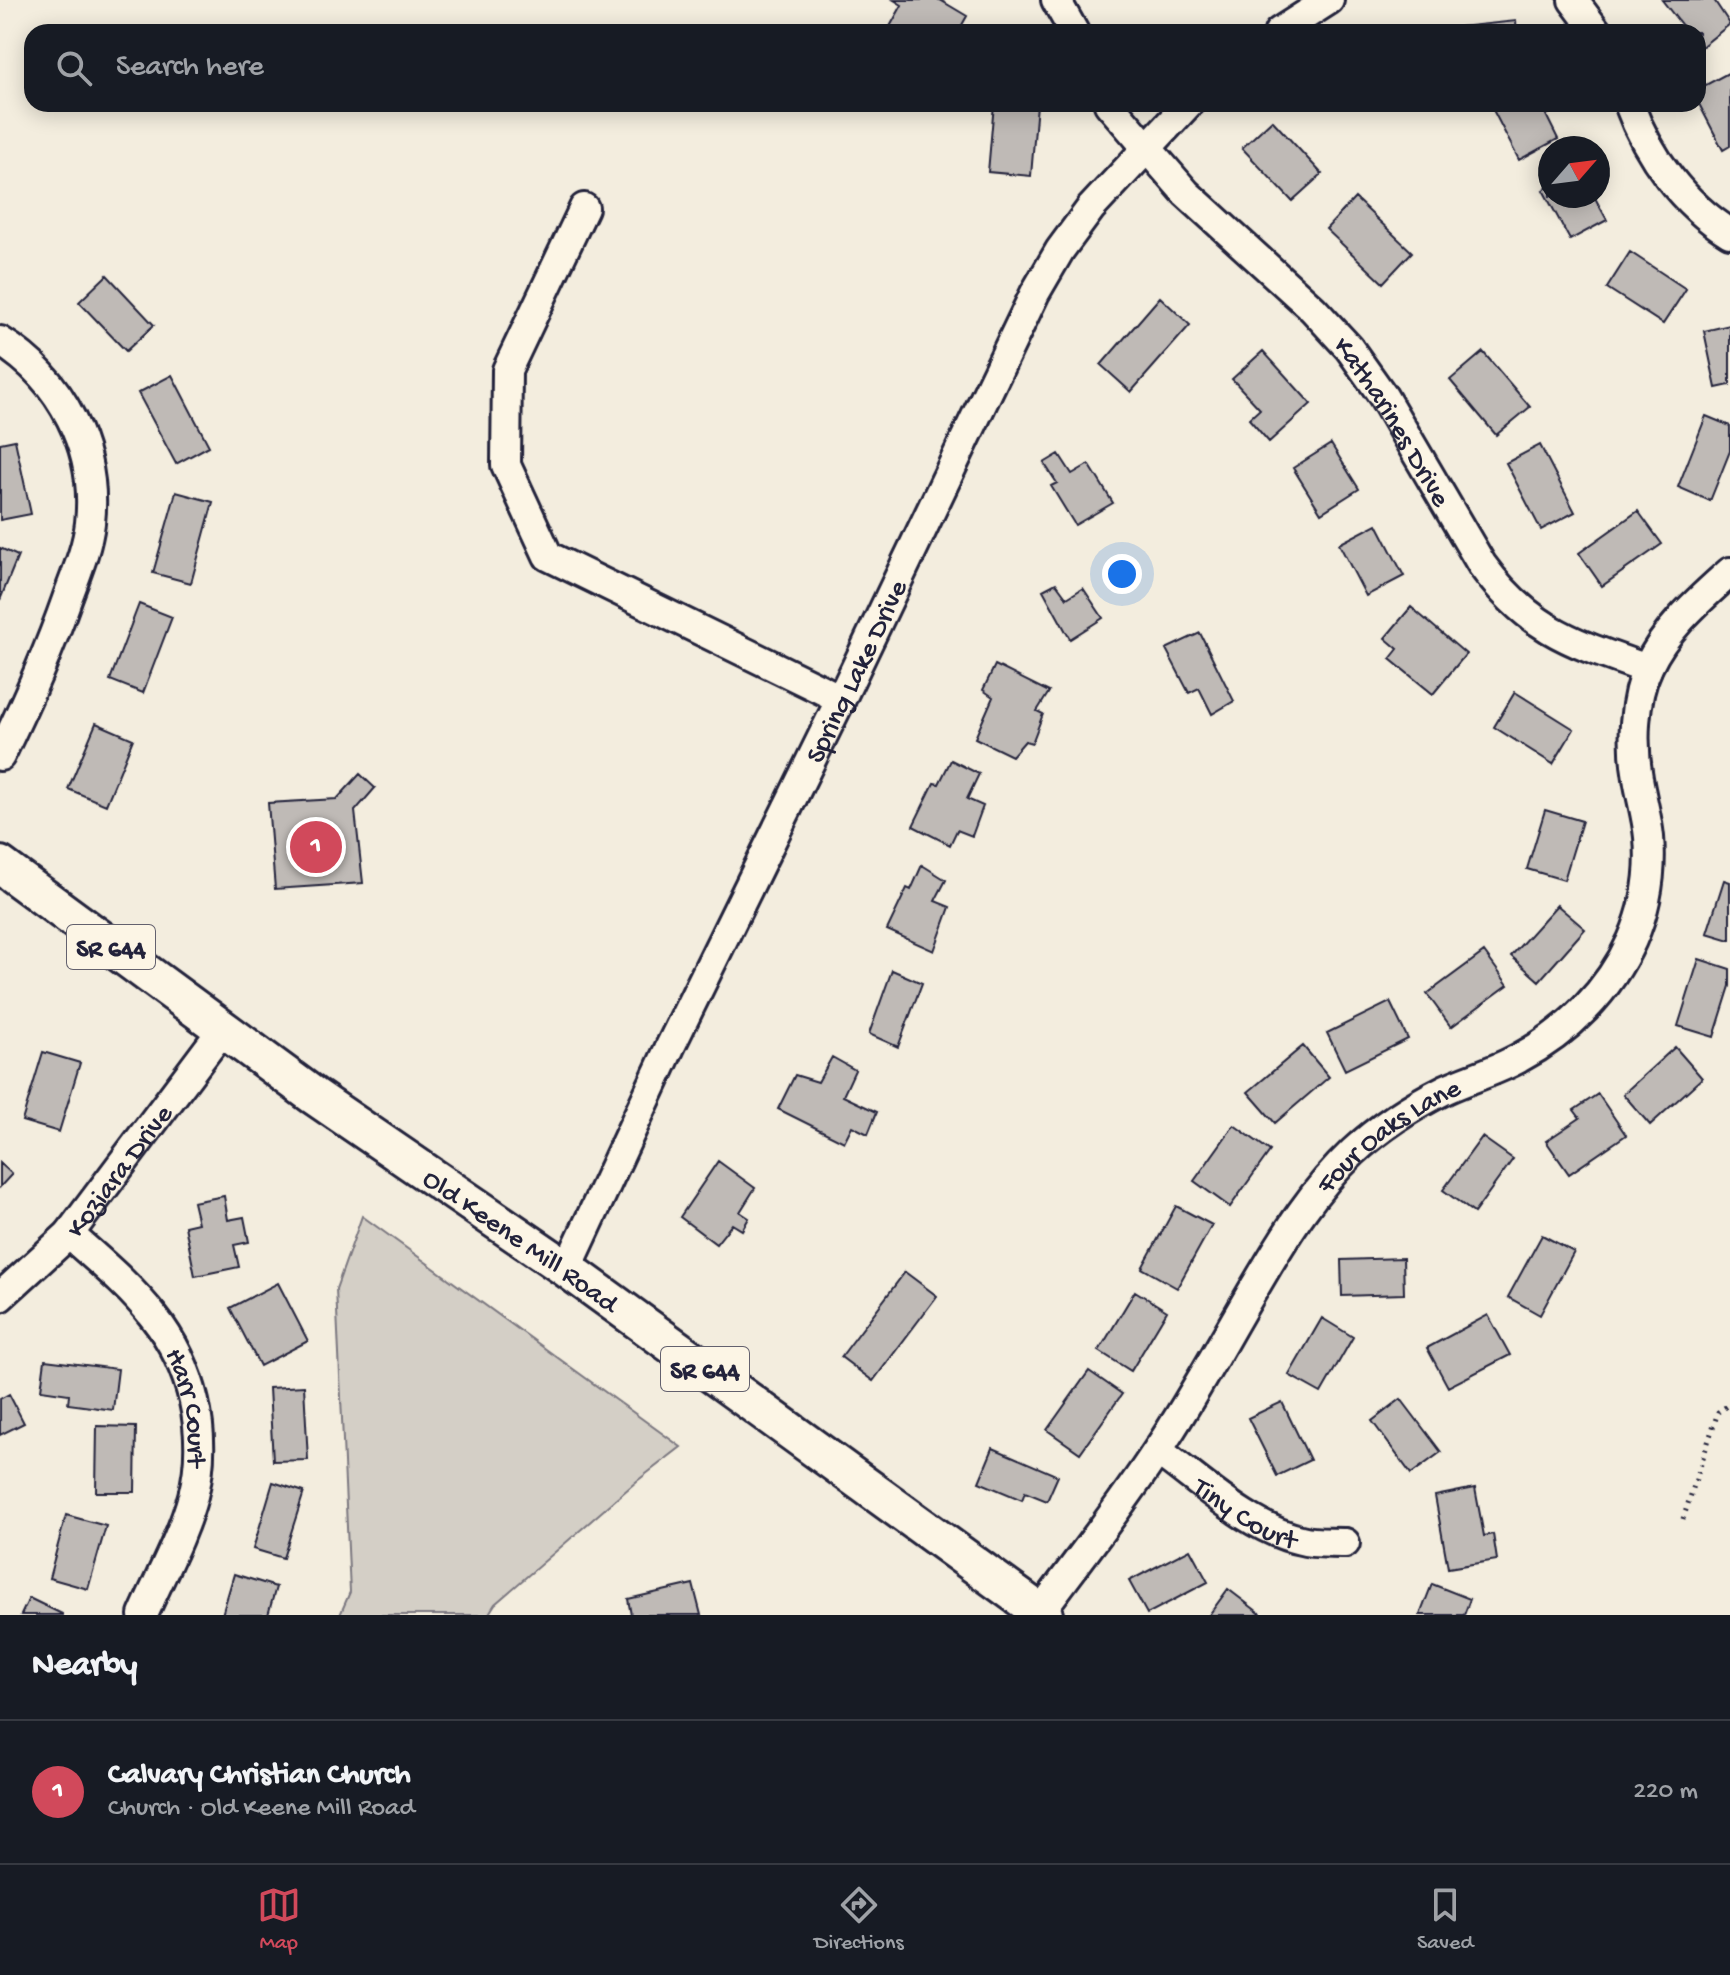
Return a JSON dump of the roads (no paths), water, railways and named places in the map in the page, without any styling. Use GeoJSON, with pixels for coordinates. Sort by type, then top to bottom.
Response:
{"type":"FeatureCollection","features":[{"type":"Feature","properties":{"kind":"main road","name":"Old Keene Mill Road"},"geometry":{"type":"LineString","coordinates":[[0,865],[314,1096],[567,1269],[1042,1614]]}},
{"type":"Feature","properties":{"kind":"street"},"geometry":{"type":"LineString","coordinates":[[1056,0],[1070,24]]}},
{"type":"Feature","properties":{"kind":"street"},"geometry":{"type":"LineString","coordinates":[[1292,24],[1329,0]]}},
{"type":"Feature","properties":{"kind":"street"},"geometry":{"type":"LineString","coordinates":[[1573,0],[1591,24]]}},
{"type":"Feature","properties":{"kind":"street","name":"Katharines Drive"},"geometry":{"type":"LineString","coordinates":[[1116,112],[1186,193],[1313,309],[1349,348],[1383,396],[1498,587],[1540,625],[1569,641],[1647,669]]}},
{"type":"Feature","properties":{"kind":"street","name":"Spring Lake Drive"},"geometry":{"type":"LineString","coordinates":[[567,1269],[670,1047],[1035,293],[1060,250],[1091,208],[1180,112]]}},
{"type":"Feature","properties":{"kind":"street"},"geometry":{"type":"LineString","coordinates":[[1633,112],[1647,145],[1664,171],[1683,194],[1730,233]]}},
{"type":"Feature","properties":{"kind":"street"},"geometry":{"type":"LineString","coordinates":[[584,208],[507,370],[506,465],[548,556],[841,699]]}},
{"type":"Feature","properties":{"kind":"street"},"geometry":{"type":"LineString","coordinates":[[0,341],[20,353],[55,391],[75,425],[85,455],[91,491],[90,523],[84,553],[50,646],[0,756]]}},
{"type":"Feature","properties":{"kind":"street","name":"Four Oaks Lane"},"geometry":{"type":"LineString","coordinates":[[1042,1614],[1158,1451],[1290,1228],[1323,1183],[1376,1132],[1416,1105],[1518,1059],[1548,1041],[1589,1005],[1619,964],[1639,920],[1649,871],[1649,836],[1637,773],[1635,731],[1647,669],[1663,640],[1689,610],[1730,572]]}},
{"type":"Feature","properties":{"kind":"street","name":"Koziara Drive"},"geometry":{"type":"LineString","coordinates":[[0,1297],[69,1234],[223,1029]]}},
{"type":"Feature","properties":{"kind":"street","name":"Harr Court"},"geometry":{"type":"LineString","coordinates":[[69,1234],[152,1314],[177,1353],[194,1400],[199,1452],[193,1493],[187,1514],[143,1615]]}},
{"type":"Feature","properties":{"kind":"street","name":"Tiny Court"},"geometry":{"type":"LineString","coordinates":[[1158,1451],[1254,1521],[1273,1531],[1303,1541],[1345,1543]]}},
{"type":"Feature","properties":{"kind":"place","name":"Calvary Christian Church"},"geometry":{"type":"Point","coordinates":[316,847]}}]}
